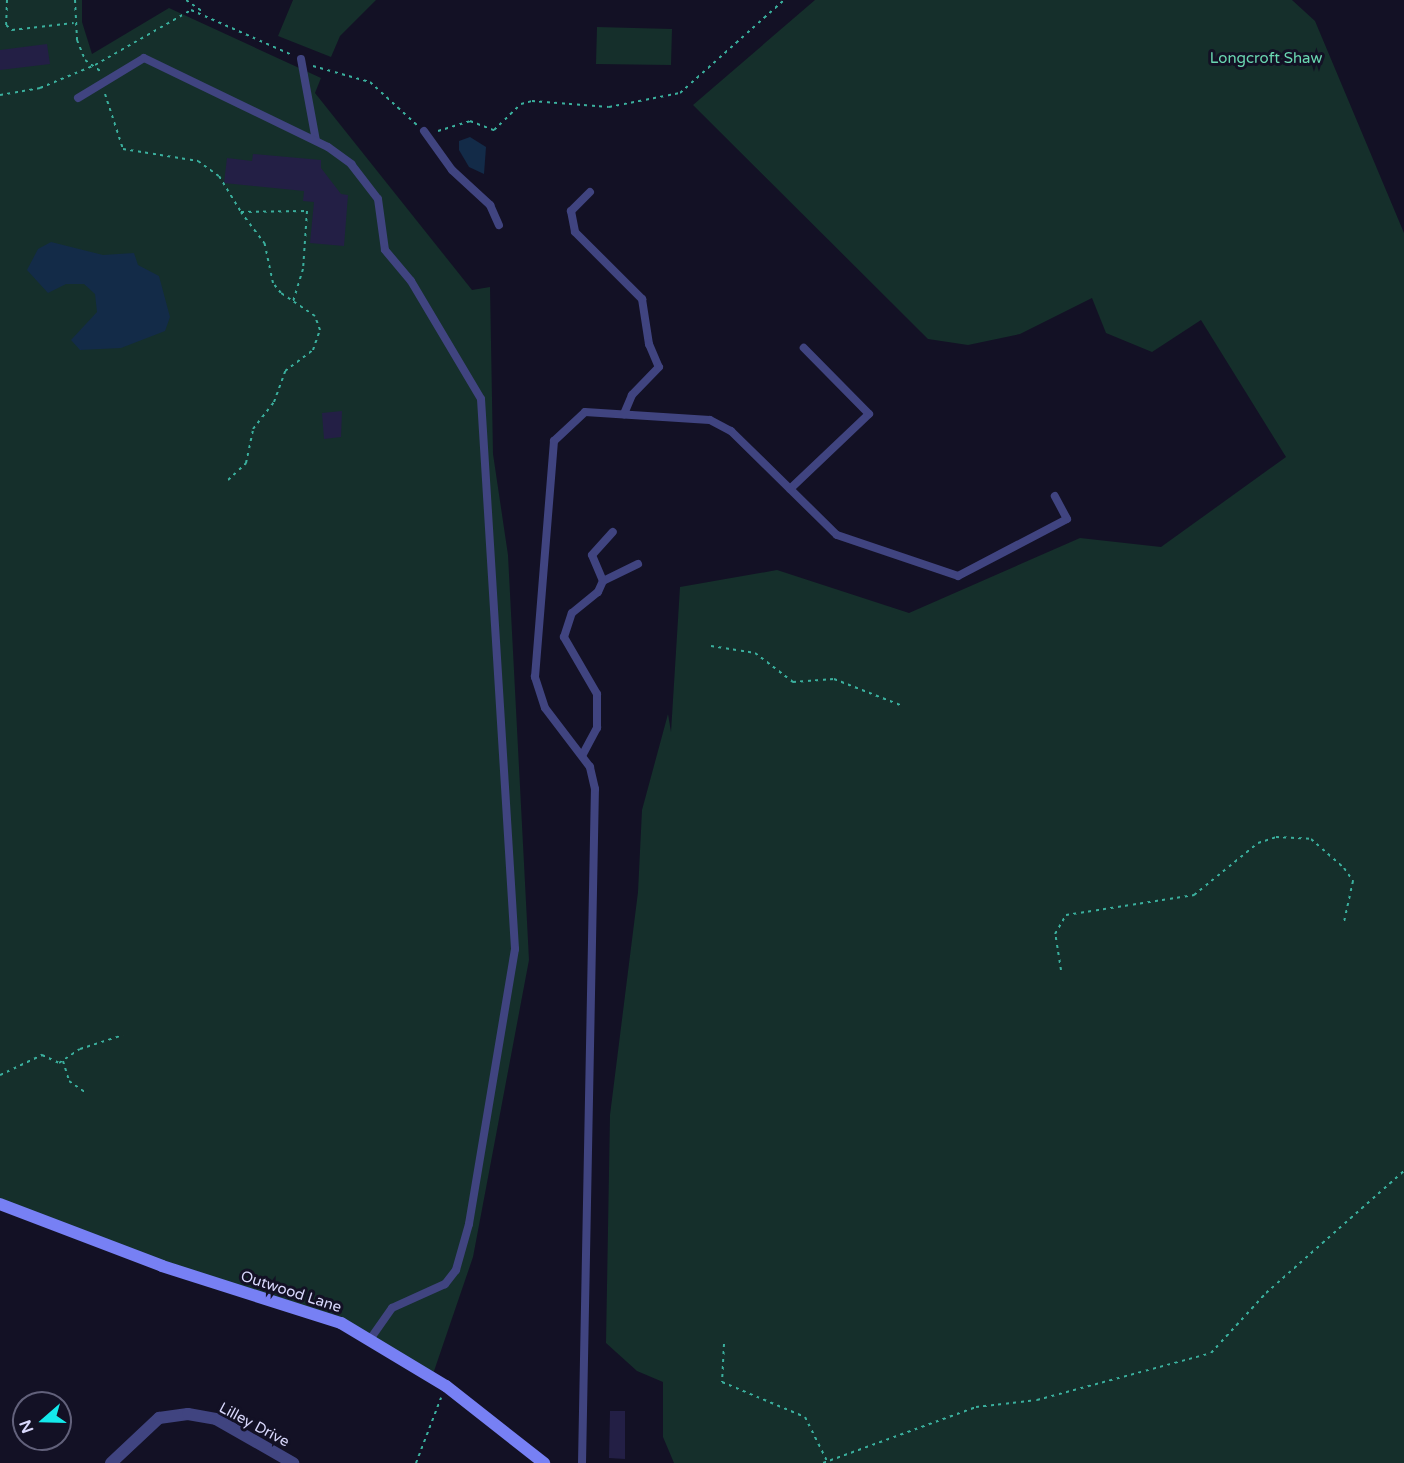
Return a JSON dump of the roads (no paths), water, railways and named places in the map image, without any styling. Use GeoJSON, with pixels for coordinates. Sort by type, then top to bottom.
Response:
{"type":"FeatureCollection","features":[{"type":"Feature","properties":{"kind":"main road","name":"Outwood Lane"},"geometry":{"type":"LineString","coordinates":[[0,1204],[371,1338],[446,1386],[544,1463]]}},
{"type":"Feature","properties":{"kind":"street","name":"Lilley Drive"},"geometry":{"type":"LineString","coordinates":[[111,1463],[141,1430],[159,1418],[188,1414],[216,1419],[293,1463]]}},
{"type":"Feature","properties":{"kind":"lane"},"geometry":{"type":"LineString","coordinates":[[78,98],[144,58],[316,141],[351,164],[378,199],[386,250],[411,281],[481,399],[514,926],[504,1029],[469,1224],[456,1270],[446,1284],[392,1308],[371,1338]]}},
{"type":"Feature","properties":{"kind":"lane"},"geometry":{"type":"LineString","coordinates":[[301,59],[316,141]]}},
{"type":"Feature","properties":{"kind":"lane"},"geometry":{"type":"LineString","coordinates":[[424,131],[452,170],[490,205],[499,225]]}},
{"type":"Feature","properties":{"kind":"lane"},"geometry":{"type":"LineString","coordinates":[[590,192],[571,211],[575,232],[642,299],[648,344],[659,367],[632,395],[624,414]]}},
{"type":"Feature","properties":{"kind":"lane"},"geometry":{"type":"LineString","coordinates":[[790,489],[869,414],[804,348]]}},
{"type":"Feature","properties":{"kind":"lane"},"geometry":{"type":"LineString","coordinates":[[582,1463],[595,789],[583,754],[545,708],[535,677],[554,441],[585,412],[710,420],[731,431],[837,535],[958,576],[1067,519],[1055,496]]}},
{"type":"Feature","properties":{"kind":"lane"},"geometry":{"type":"LineString","coordinates":[[603,581],[592,555],[613,531]]}},
{"type":"Feature","properties":{"kind":"lane"},"geometry":{"type":"LineString","coordinates":[[583,754],[597,728],[597,694],[564,636],[572,614],[603,581],[638,564]]}},
{"type":"Feature","properties":{"kind":"water"},"geometry":{"type":"Polygon","coordinates":[[[470,137],[486,147],[484,174],[469,167],[459,150],[459,141],[470,137]]]}},
{"type":"Feature","properties":{"kind":"water"},"geometry":{"type":"Polygon","coordinates":[[[51,242],[103,255],[134,253],[138,265],[159,276],[170,317],[165,331],[121,348],[80,350],[71,340],[97,312],[95,294],[84,284],[66,284],[48,293],[27,270],[38,249],[51,242]]]}},
{"type":"Feature","properties":{"kind":"park label","name":"Longcroft Shaw"},"geometry":{"type":"Point","coordinates":[1266,59]}}]}
